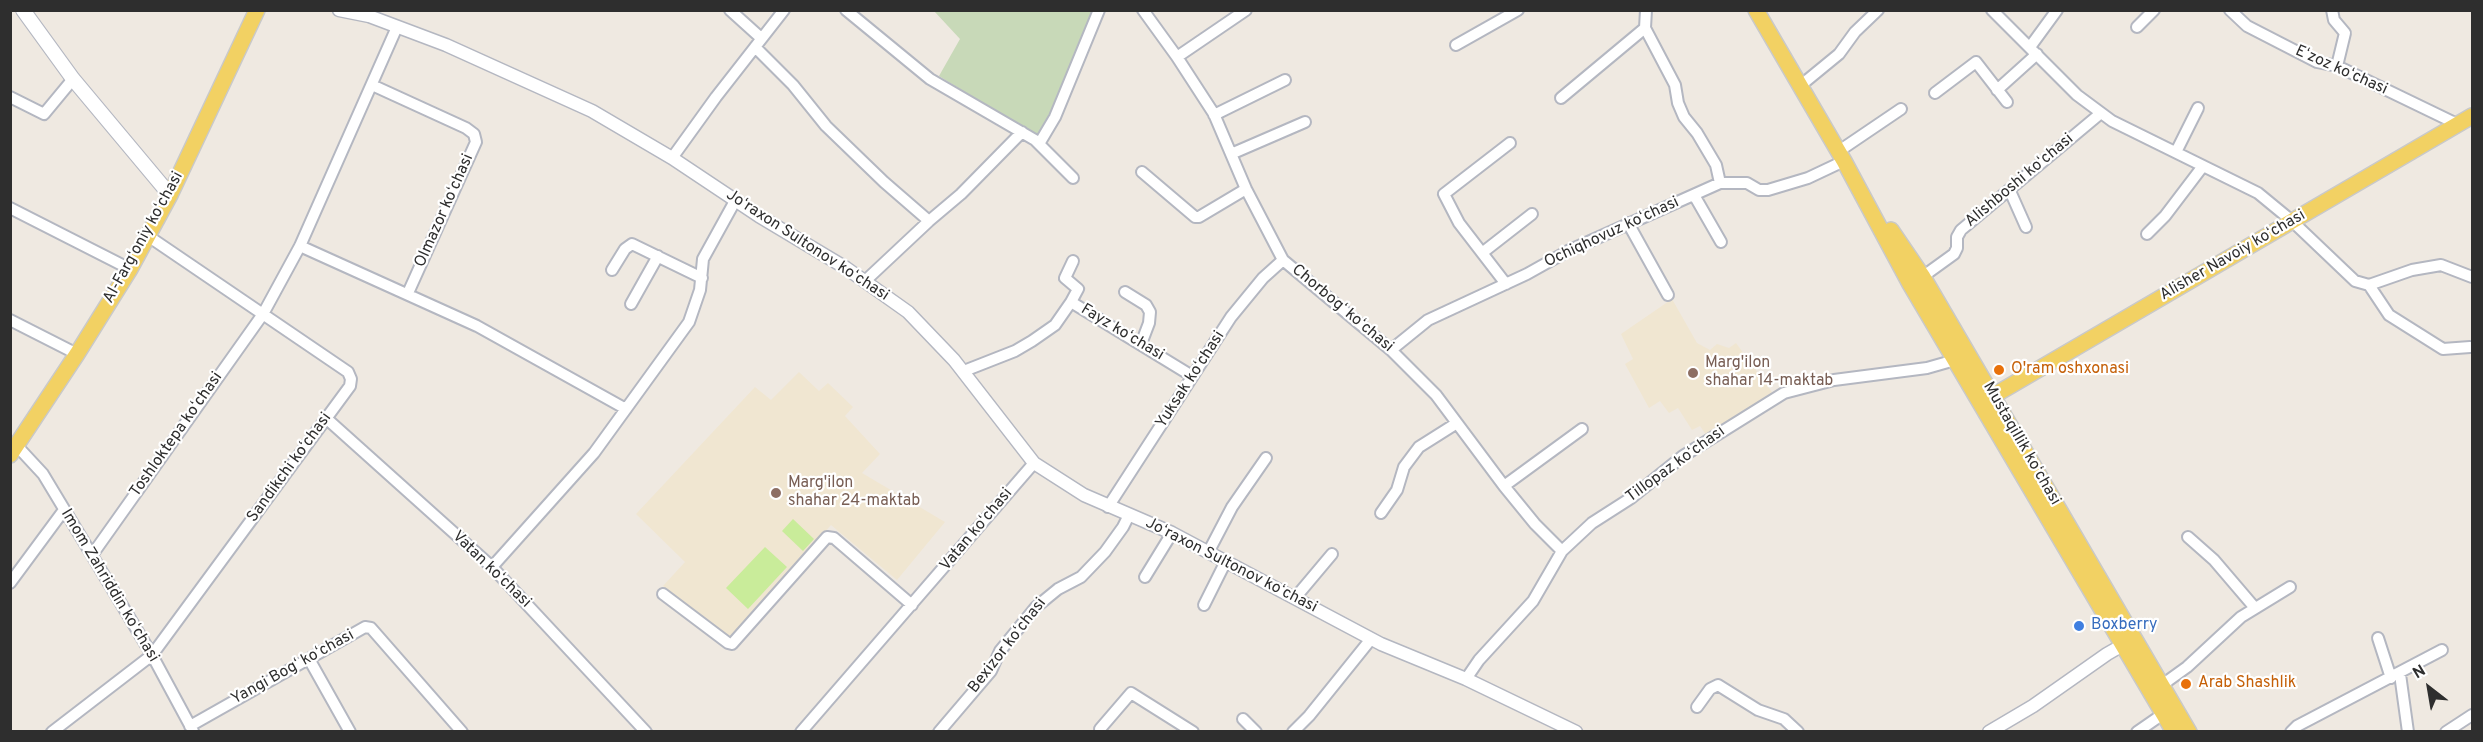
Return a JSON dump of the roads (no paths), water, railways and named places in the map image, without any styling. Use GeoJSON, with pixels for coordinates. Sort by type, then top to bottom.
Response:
{"type":"FeatureCollection","features":[{"type":"Feature","properties":{"kind":"main road"},"geometry":{"type":"LineString","coordinates":[[23,10],[73,78],[170,195]]}},
{"type":"Feature","properties":{"kind":"main road","name":"Al-Fargʻoniy koʻchasi"},"geometry":{"type":"LineString","coordinates":[[15,442],[77,354],[148,236],[170,195],[257,10]]}},
{"type":"Feature","properties":{"kind":"main road","name":"Mustaqillik koʻchasi"},"geometry":{"type":"LineString","coordinates":[[1756,10],[1987,400],[2189,732]]}},
{"type":"Feature","properties":{"kind":"main road","name":"Alisher Navoiy koʻchasi"},"geometry":{"type":"LineString","coordinates":[[1987,400],[2472,116]]}},
{"type":"Feature","properties":{"kind":"main road","name":"Mustaqillik koʻchasi"},"geometry":{"type":"LineString","coordinates":[[1917,281],[1955,360],[1987,400],[2121,646],[2174,732]]}},
{"type":"Feature","properties":{"kind":"street","name":"Joʻraxon Sultonov koʻchasi"},"geometry":{"type":"LineString","coordinates":[[339,10],[369,16],[460,51],[592,111],[672,158],[735,201],[865,281],[908,312],[964,371],[1034,463],[1084,495],[1172,533],[1371,639],[1466,679],[1576,732]]}},
{"type":"Feature","properties":{"kind":"street"},"geometry":{"type":"LineString","coordinates":[[730,10],[826,126],[884,182],[929,221]]}},
{"type":"Feature","properties":{"kind":"street"},"geometry":{"type":"LineString","coordinates":[[672,158],[784,10]]}},
{"type":"Feature","properties":{"kind":"street"},"geometry":{"type":"LineString","coordinates":[[846,10],[930,78],[1039,144],[1073,178]]}},
{"type":"Feature","properties":{"kind":"street"},"geometry":{"type":"LineString","coordinates":[[1039,144],[1055,117],[1099,10]]}},
{"type":"Feature","properties":{"kind":"street","name":"Chorbogʻ koʻchasi"},"geometry":{"type":"LineString","coordinates":[[1143,10],[1177,57],[1214,115],[1246,189],[1283,260],[1392,350],[1436,395],[1504,486],[1535,524],[1562,551]]}},
{"type":"Feature","properties":{"kind":"street"},"geometry":{"type":"LineString","coordinates":[[1177,57],[1246,10]]}},
{"type":"Feature","properties":{"kind":"street"},"geometry":{"type":"LineString","coordinates":[[1456,45],[1518,10]]}},
{"type":"Feature","properties":{"kind":"street"},"geometry":{"type":"LineString","coordinates":[[1646,10],[1645,28],[1675,85],[1678,103],[1684,117],[1697,133],[1716,165],[1720,183]]}},
{"type":"Feature","properties":{"kind":"street"},"geometry":{"type":"LineString","coordinates":[[1800,86],[1839,54],[1855,32],[1878,10]]}},
{"type":"Feature","properties":{"kind":"street"},"geometry":{"type":"LineString","coordinates":[[1992,10],[2077,95],[2101,113],[2112,121],[2258,193],[2292,221],[2355,281],[2369,285],[2412,270],[2441,265],[2472,277]]}},
{"type":"Feature","properties":{"kind":"street"},"geometry":{"type":"LineString","coordinates":[[1997,90],[2033,50],[2057,10]]}},
{"type":"Feature","properties":{"kind":"street"},"geometry":{"type":"LineString","coordinates":[[2137,27],[2154,10]]}},
{"type":"Feature","properties":{"kind":"street","name":"Eʻzoz koʻchasi"},"geometry":{"type":"LineString","coordinates":[[2230,10],[2247,26],[2317,62],[2337,66],[2457,124]]}},
{"type":"Feature","properties":{"kind":"street"},"geometry":{"type":"LineString","coordinates":[[2332,10],[2334,20],[2345,33],[2337,66]]}},
{"type":"Feature","properties":{"kind":"street"},"geometry":{"type":"LineString","coordinates":[[263,314],[300,246],[398,27]]}},
{"type":"Feature","properties":{"kind":"street"},"geometry":{"type":"LineString","coordinates":[[1561,99],[1645,28]]}},
{"type":"Feature","properties":{"kind":"street"},"geometry":{"type":"LineString","coordinates":[[1935,93],[1976,62],[2007,102]]}},
{"type":"Feature","properties":{"kind":"street"},"geometry":{"type":"LineString","coordinates":[[10,97],[44,114],[73,78]]}},
{"type":"Feature","properties":{"kind":"street"},"geometry":{"type":"LineString","coordinates":[[1214,115],[1285,80]]}},
{"type":"Feature","properties":{"kind":"street","name":"Olmazor koʻchasi"},"geometry":{"type":"LineString","coordinates":[[372,85],[466,128],[474,134],[476,142],[408,293]]}},
{"type":"Feature","properties":{"kind":"street"},"geometry":{"type":"LineString","coordinates":[[2176,152],[2198,108]]}},
{"type":"Feature","properties":{"kind":"street","name":"Ochiqhovuz koʻchasi"},"geometry":{"type":"LineString","coordinates":[[1392,350],[1428,320],[1506,284],[1568,251],[1720,183],[1747,183],[1760,190],[1768,190],[1808,178],[1841,156],[1901,109]]}},
{"type":"Feature","properties":{"kind":"street","name":"Alishboshi koʻchasi"},"geometry":{"type":"LineString","coordinates":[[1917,281],[1954,254],[1957,249],[1957,237],[1961,230],[2101,113]]}},
{"type":"Feature","properties":{"kind":"street"},"geometry":{"type":"LineString","coordinates":[[1231,154],[1305,122]]}},
{"type":"Feature","properties":{"kind":"street"},"geometry":{"type":"LineString","coordinates":[[865,281],[961,194],[1022,132]]}},
{"type":"Feature","properties":{"kind":"street"},"geometry":{"type":"LineString","coordinates":[[1506,284],[1459,223],[1444,194],[1510,143]]}},
{"type":"Feature","properties":{"kind":"street"},"geometry":{"type":"LineString","coordinates":[[2147,234],[2165,216],[2203,166]]}},
{"type":"Feature","properties":{"kind":"street"},"geometry":{"type":"LineString","coordinates":[[1142,172],[1195,217],[1199,217],[1246,189]]}},
{"type":"Feature","properties":{"kind":"street"},"geometry":{"type":"LineString","coordinates":[[2010,191],[2026,227]]}},
{"type":"Feature","properties":{"kind":"street"},"geometry":{"type":"LineString","coordinates":[[1694,195],[1721,242]]}},
{"type":"Feature","properties":{"kind":"street"},"geometry":{"type":"LineString","coordinates":[[492,567],[594,453],[689,322],[700,290],[703,259],[735,201]]}},
{"type":"Feature","properties":{"kind":"street"},"geometry":{"type":"LineString","coordinates":[[10,208],[129,269]]}},
{"type":"Feature","properties":{"kind":"street"},"geometry":{"type":"LineString","coordinates":[[1482,253],[1532,214]]}},
{"type":"Feature","properties":{"kind":"street"},"geometry":{"type":"LineString","coordinates":[[1628,223],[1668,295]]}},
{"type":"Feature","properties":{"kind":"street","name":"Sandikchi koʻchasi"},"geometry":{"type":"LineString","coordinates":[[52,732],[152,655],[350,386],[351,379],[348,372],[148,236]]}},
{"type":"Feature","properties":{"kind":"street"},"geometry":{"type":"LineString","coordinates":[[612,270],[624,249],[630,244],[702,278]]}},
{"type":"Feature","properties":{"kind":"street"},"geometry":{"type":"LineString","coordinates":[[300,246],[477,326],[626,408]]}},
{"type":"Feature","properties":{"kind":"street"},"geometry":{"type":"LineString","coordinates":[[631,304],[658,256]]}},
{"type":"Feature","properties":{"kind":"street","name":"Yuksak koʻchasi"},"geometry":{"type":"LineString","coordinates":[[1108,507],[1231,317],[1263,278],[1283,260]]}},
{"type":"Feature","properties":{"kind":"street"},"geometry":{"type":"LineString","coordinates":[[1071,302],[1078,289],[1065,278],[1073,261]]}},
{"type":"Feature","properties":{"kind":"street"},"geometry":{"type":"LineString","coordinates":[[2369,285],[2389,315],[2443,349],[2470,347]]}},
{"type":"Feature","properties":{"kind":"street"},"geometry":{"type":"LineString","coordinates":[[1125,292],[1146,305],[1150,312],[1142,344]]}},
{"type":"Feature","properties":{"kind":"street","name":"Fayz koʻchasi"},"geometry":{"type":"LineString","coordinates":[[964,371],[1015,351],[1032,341],[1054,324],[1071,302],[1192,376]]}},
{"type":"Feature","properties":{"kind":"street","name":"Toshloktepa koʻchasi"},"geometry":{"type":"LineString","coordinates":[[92,555],[263,314]]}},
{"type":"Feature","properties":{"kind":"street"},"geometry":{"type":"LineString","coordinates":[[10,320],[77,354]]}},
{"type":"Feature","properties":{"kind":"street","name":"Tillopaz koʻchasi"},"geometry":{"type":"LineString","coordinates":[[1466,679],[1479,660],[1533,601],[1562,551],[1592,523],[1631,498],[1683,456],[1784,393],[1834,380],[1927,368],[1955,360]]}},
{"type":"Feature","properties":{"kind":"street","name":"Vatan koʻchasi"},"geometry":{"type":"LineString","coordinates":[[327,419],[492,567],[646,732]]}},
{"type":"Feature","properties":{"kind":"street"},"geometry":{"type":"LineString","coordinates":[[1381,513],[1397,490],[1404,467],[1419,447],[1457,423]]}},
{"type":"Feature","properties":{"kind":"street"},"geometry":{"type":"LineString","coordinates":[[1504,486],[1582,429]]}},
{"type":"Feature","properties":{"kind":"street","name":"Imom Zahriddin koʻchasi"},"geometry":{"type":"LineString","coordinates":[[15,442],[43,474],[152,655],[192,729]]}},
{"type":"Feature","properties":{"kind":"street"},"geometry":{"type":"LineString","coordinates":[[1209,552],[1232,507],[1266,458]]}},
{"type":"Feature","properties":{"kind":"street","name":"Vatan koʻchasi"},"geometry":{"type":"LineString","coordinates":[[801,732],[1034,463]]}},
{"type":"Feature","properties":{"kind":"street"},"geometry":{"type":"LineString","coordinates":[[10,583],[64,510]]}},
{"type":"Feature","properties":{"kind":"street","name":"Bexizor koʻchasi"},"geometry":{"type":"LineString","coordinates":[[939,732],[991,671],[1000,651],[1032,612],[1058,589],[1081,577],[1104,552],[1129,515]]}},
{"type":"Feature","properties":{"kind":"street"},"geometry":{"type":"LineString","coordinates":[[1145,577],[1172,533]]}},
{"type":"Feature","properties":{"kind":"street"},"geometry":{"type":"LineString","coordinates":[[663,594],[732,644],[827,537],[834,538],[912,605]]}},
{"type":"Feature","properties":{"kind":"street"},"geometry":{"type":"LineString","coordinates":[[2188,537],[2214,560],[2255,608]]}},
{"type":"Feature","properties":{"kind":"street"},"geometry":{"type":"LineString","coordinates":[[1295,598],[1332,554]]}},
{"type":"Feature","properties":{"kind":"street"},"geometry":{"type":"LineString","coordinates":[[1204,604],[1226,561]]}},
{"type":"Feature","properties":{"kind":"street"},"geometry":{"type":"LineString","coordinates":[[2162,685],[2187,667],[2241,617],[2290,586]]}},
{"type":"Feature","properties":{"kind":"street","name":"Yangi Bogʻ koʻchasi"},"geometry":{"type":"LineString","coordinates":[[192,729],[365,627],[372,628],[462,732]]}},
{"type":"Feature","properties":{"kind":"street"},"geometry":{"type":"LineString","coordinates":[[2379,638],[2396,676],[2408,732]]}},
{"type":"Feature","properties":{"kind":"street"},"geometry":{"type":"LineString","coordinates":[[1293,732],[1309,716],[1371,639]]}},
{"type":"Feature","properties":{"kind":"street"},"geometry":{"type":"LineString","coordinates":[[1989,732],[2033,706],[2121,646]]}},
{"type":"Feature","properties":{"kind":"street"},"geometry":{"type":"LineString","coordinates":[[2291,732],[2297,726],[2442,650]]}},
{"type":"Feature","properties":{"kind":"street"},"geometry":{"type":"LineString","coordinates":[[309,658],[350,732]]}},
{"type":"Feature","properties":{"kind":"street"},"geometry":{"type":"LineString","coordinates":[[1697,707],[1710,688],[1718,685],[1758,711],[1784,719],[1798,732]]}},
{"type":"Feature","properties":{"kind":"street"},"geometry":{"type":"LineString","coordinates":[[1100,729],[1131,693],[1193,732]]}},
{"type":"Feature","properties":{"kind":"street"},"geometry":{"type":"LineString","coordinates":[[2137,732],[2163,714]]}},
{"type":"Feature","properties":{"kind":"street"},"geometry":{"type":"LineString","coordinates":[[2446,732],[2464,728],[2472,715]]}},
{"type":"Feature","properties":{"kind":"street"},"geometry":{"type":"LineString","coordinates":[[1243,719],[1256,732]]}},
{"type":"Feature","properties":{"kind":"place","name":"O'ram oshxonasi"},"geometry":{"type":"Point","coordinates":[1999,370]}},
{"type":"Feature","properties":{"kind":"place","name":"Marg'ilon shahar 14-maktab"},"geometry":{"type":"Point","coordinates":[1693,373]}},
{"type":"Feature","properties":{"kind":"place","name":"Marg'ilon shahar 24-maktab"},"geometry":{"type":"Point","coordinates":[776,493]}},
{"type":"Feature","properties":{"kind":"place","name":"Boxberry"},"geometry":{"type":"Point","coordinates":[2079,626]}},
{"type":"Feature","properties":{"kind":"place","name":"Arab Shashlik"},"geometry":{"type":"Point","coordinates":[2186,684]}}]}
